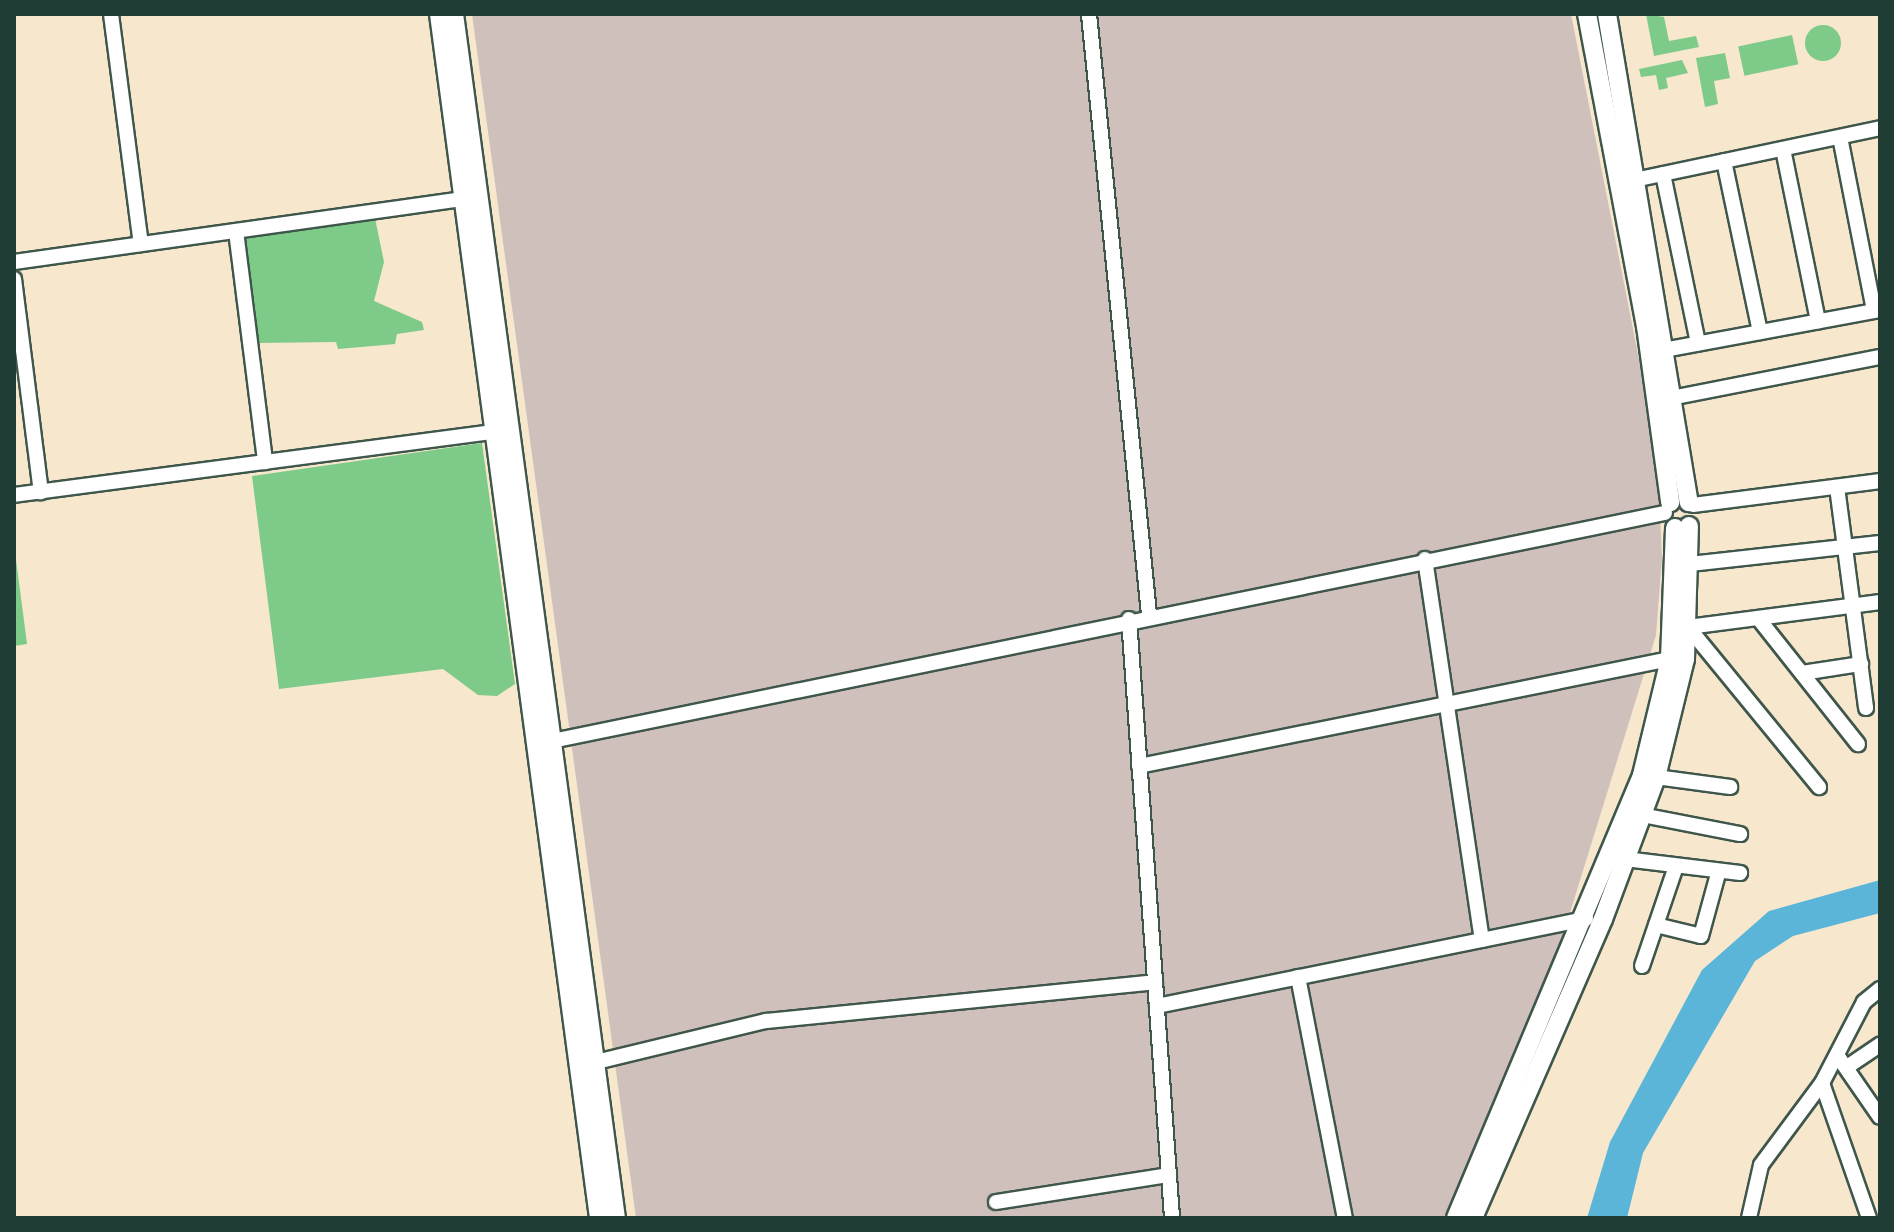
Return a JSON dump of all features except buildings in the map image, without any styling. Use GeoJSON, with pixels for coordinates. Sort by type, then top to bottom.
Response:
{"type":"FeatureCollection","features":[{"type":"Feature","properties":{"kind":"street"},"geometry":{"type":"LineString","coordinates":[[111,14],[141,244]]}},
{"type":"Feature","properties":{"kind":"street"},"geometry":{"type":"LineString","coordinates":[[439,14],[464,199],[503,431]]}},
{"type":"Feature","properties":{"kind":"street"},"geometry":{"type":"LineString","coordinates":[[454,14],[599,1218]]}},
{"type":"Feature","properties":{"kind":"street"},"geometry":{"type":"LineString","coordinates":[[1089,14],[1149,614]]}},
{"type":"Feature","properties":{"kind":"street"},"geometry":{"type":"LineString","coordinates":[[1473,1218],[1625,859],[1656,777],[1679,698],[1688,627],[1690,564],[1675,517],[1646,326],[1587,14]]}},
{"type":"Feature","properties":{"kind":"street"},"geometry":{"type":"LineString","coordinates":[[1607,14],[1669,349],[1691,503]]}},
{"type":"Feature","properties":{"kind":"street"},"geometry":{"type":"LineString","coordinates":[[1639,179],[1880,128]]}},
{"type":"Feature","properties":{"kind":"street"},"geometry":{"type":"LineString","coordinates":[[1669,349],[1877,310],[1840,137]]}},
{"type":"Feature","properties":{"kind":"street"},"geometry":{"type":"LineString","coordinates":[[1783,149],[1818,321]]}},
{"type":"Feature","properties":{"kind":"street"},"geometry":{"type":"LineString","coordinates":[[1724,161],[1760,332]]}},
{"type":"Feature","properties":{"kind":"street"},"geometry":{"type":"LineString","coordinates":[[1663,174],[1698,343]]}},
{"type":"Feature","properties":{"kind":"street"},"geometry":{"type":"LineString","coordinates":[[14,262],[464,199]]}},
{"type":"Feature","properties":{"kind":"street"},"geometry":{"type":"LineString","coordinates":[[236,231],[265,462]]}},
{"type":"Feature","properties":{"kind":"street"},"geometry":{"type":"LineString","coordinates":[[14,279],[41,492]]}},
{"type":"Feature","properties":{"kind":"street"},"geometry":{"type":"LineString","coordinates":[[1676,397],[1880,357]]}},
{"type":"Feature","properties":{"kind":"street"},"geometry":{"type":"LineString","coordinates":[[14,495],[503,431]]}},
{"type":"Feature","properties":{"kind":"street"},"geometry":{"type":"LineString","coordinates":[[544,743],[1149,614],[1425,559],[1675,517],[1691,503],[1880,481]]}},
{"type":"Feature","properties":{"kind":"street"},"geometry":{"type":"LineString","coordinates":[[1837,487],[1866,708]]}},
{"type":"Feature","properties":{"kind":"street"},"geometry":{"type":"LineString","coordinates":[[1456,1218],[1587,919],[1642,775],[1670,659],[1675,517]]}},
{"type":"Feature","properties":{"kind":"street"},"geometry":{"type":"LineString","coordinates":[[1690,564],[1880,543]]}},
{"type":"Feature","properties":{"kind":"street"},"geometry":{"type":"LineString","coordinates":[[1425,559],[1482,940]]}},
{"type":"Feature","properties":{"kind":"street"},"geometry":{"type":"LineString","coordinates":[[1688,627],[1880,602]]}},
{"type":"Feature","properties":{"kind":"street"},"geometry":{"type":"LineString","coordinates":[[1758,618],[1858,744]]}},
{"type":"Feature","properties":{"kind":"street"},"geometry":{"type":"LineString","coordinates":[[1129,619],[1172,1218]]}},
{"type":"Feature","properties":{"kind":"street"},"geometry":{"type":"LineString","coordinates":[[1688,627],[1819,787]]}},
{"type":"Feature","properties":{"kind":"street"},"geometry":{"type":"LineString","coordinates":[[1139,766],[1670,659]]}},
{"type":"Feature","properties":{"kind":"street"},"geometry":{"type":"LineString","coordinates":[[1802,673],[1861,664]]}},
{"type":"Feature","properties":{"kind":"street"},"geometry":{"type":"LineString","coordinates":[[544,743],[616,1218]]}},
{"type":"Feature","properties":{"kind":"street"},"geometry":{"type":"LineString","coordinates":[[1656,777],[1730,787]]}},
{"type":"Feature","properties":{"kind":"street"},"geometry":{"type":"LineString","coordinates":[[1642,815],[1740,834]]}},
{"type":"Feature","properties":{"kind":"street"},"geometry":{"type":"LineString","coordinates":[[1625,859],[1675,869],[1740,873]]}},
{"type":"Feature","properties":{"kind":"street"},"geometry":{"type":"LineString","coordinates":[[1642,966],[1675,869]]}},
{"type":"Feature","properties":{"kind":"street"},"geometry":{"type":"LineString","coordinates":[[1656,925],[1701,936],[1718,874]]}},
{"type":"Feature","properties":{"kind":"street"},"geometry":{"type":"LineString","coordinates":[[1157,1006],[1587,919]]}},
{"type":"Feature","properties":{"kind":"street"},"geometry":{"type":"LineString","coordinates":[[1298,977],[1345,1218]]}},
{"type":"Feature","properties":{"kind":"street"},"geometry":{"type":"LineString","coordinates":[[592,1063],[766,1021],[1155,982]]}},
{"type":"Feature","properties":{"kind":"street"},"geometry":{"type":"LineString","coordinates":[[1749,1218],[1761,1165],[1842,1061],[1864,1002],[1880,989]]}},
{"type":"Feature","properties":{"kind":"street"},"geometry":{"type":"LineString","coordinates":[[1842,1061],[1880,1045]]}},
{"type":"Feature","properties":{"kind":"street"},"geometry":{"type":"LineString","coordinates":[[1842,1061],[1880,1117]]}},
{"type":"Feature","properties":{"kind":"street"},"geometry":{"type":"LineString","coordinates":[[1822,1083],[1869,1218]]}},
{"type":"Feature","properties":{"kind":"street"},"geometry":{"type":"LineString","coordinates":[[996,1202],[1169,1175]]}},
{"type":"Feature","properties":{"kind":"shaded area"},"geometry":{"type":"Polygon","coordinates":[[[472,14],[1571,14],[1657,451],[1662,557],[1656,635],[1560,945],[1445,1218],[636,1218],[472,14]]]}},
{"type":"Feature","properties":{"kind":"green space"},"geometry":{"type":"Polygon","coordinates":[[[1646,14],[1664,17],[1669,41],[1696,36],[1699,47],[1654,56],[1646,14]]]}},
{"type":"Feature","properties":{"kind":"green space"},"geometry":{"type":"Polygon","coordinates":[[[1823,25],[1836,30],[1841,43],[1836,56],[1823,61],[1810,56],[1805,43],[1810,30],[1823,25]]]}},
{"type":"Feature","properties":{"kind":"green space"},"geometry":{"type":"Polygon","coordinates":[[[1792,35],[1798,64],[1744,76],[1738,46],[1792,35]]]}},
{"type":"Feature","properties":{"kind":"green space"},"geometry":{"type":"Polygon","coordinates":[[[1725,53],[1730,78],[1714,81],[1718,104],[1705,107],[1696,58],[1725,53]]]}},
{"type":"Feature","properties":{"kind":"green space"},"geometry":{"type":"Polygon","coordinates":[[[1682,60],[1688,73],[1666,78],[1668,88],[1659,90],[1656,75],[1641,77],[1639,69],[1682,60]]]}},
{"type":"Feature","properties":{"kind":"green space"},"geometry":{"type":"Polygon","coordinates":[[[375,218],[384,262],[374,301],[422,322],[424,330],[397,334],[395,344],[338,349],[336,342],[257,343],[244,237],[375,218]]]}},
{"type":"Feature","properties":{"kind":"green space"},"geometry":{"type":"Polygon","coordinates":[[[482,443],[515,684],[497,696],[478,695],[443,669],[279,689],[252,476],[482,443]]]}},
{"type":"Feature","properties":{"kind":"green space"},"geometry":{"type":"Polygon","coordinates":[[[14,544],[27,644],[14,646],[14,544]]]}},
{"type":"Feature","properties":{"kind":"water"},"geometry":{"type":"Polygon","coordinates":[[[1880,880],[1880,913],[1793,936],[1755,961],[1643,1153],[1627,1218],[1587,1218],[1610,1142],[1702,970],[1769,911],[1880,880]]]}}]}
